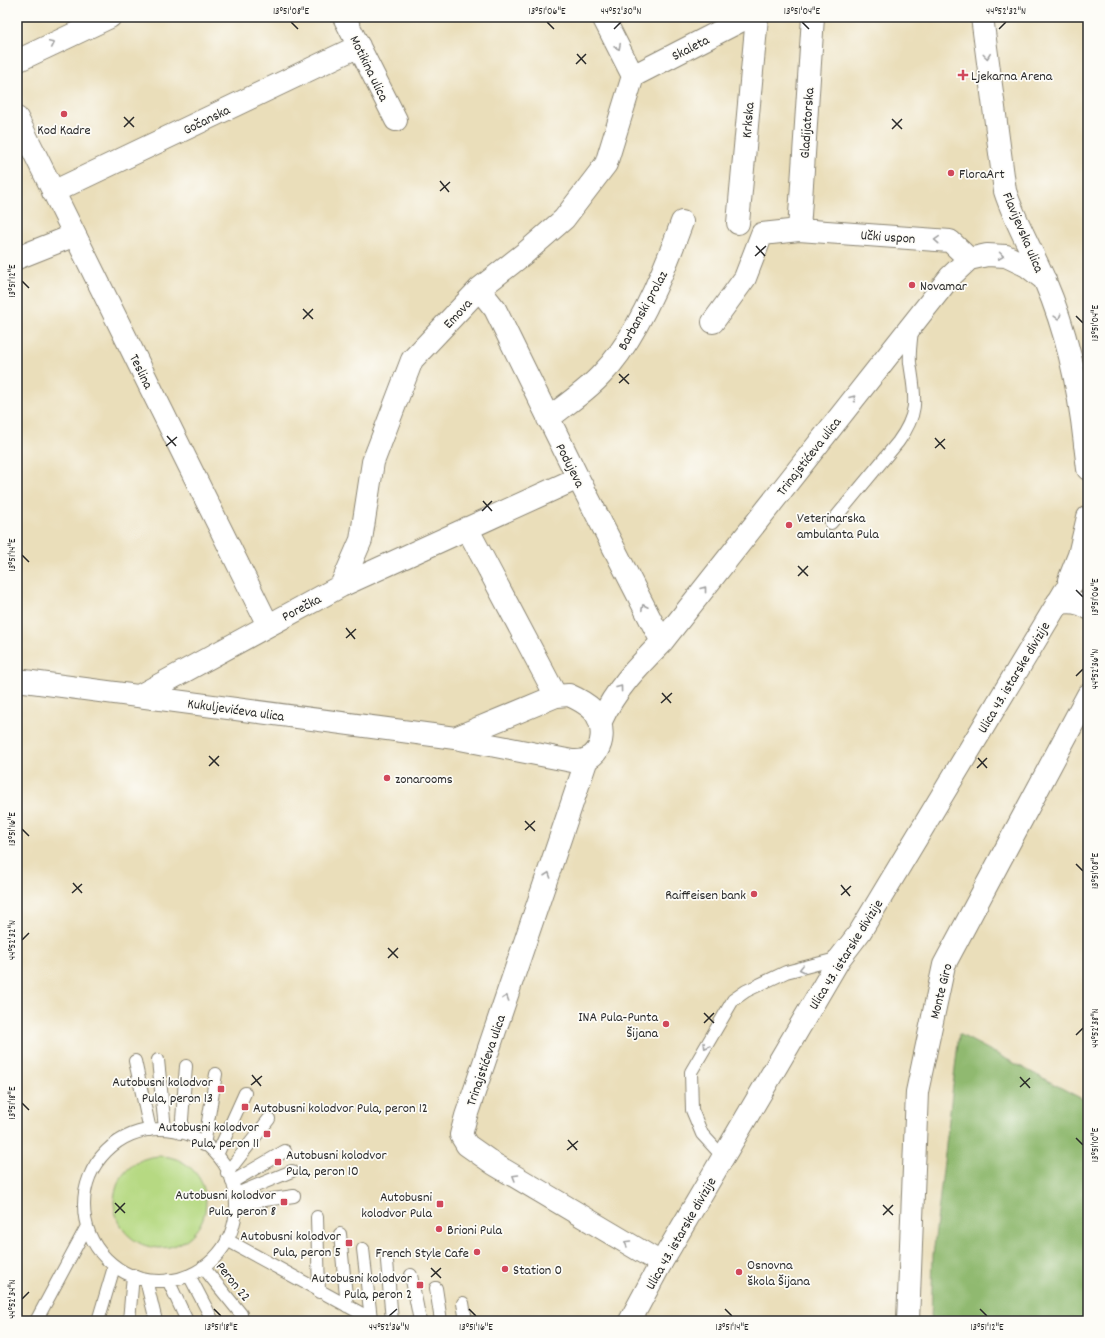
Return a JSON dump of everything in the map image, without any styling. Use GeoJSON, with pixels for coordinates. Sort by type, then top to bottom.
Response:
{"type":"FeatureCollection","features":[{"type":"Feature","properties":{"kind":"street"},"geometry":{"type":"LineString","coordinates":[[17,60],[110,17]]}},
{"type":"Feature","properties":{"kind":"street","name":"Motikina ulica"},"geometry":{"type":"LineString","coordinates":[[344,17],[396,120]]}},
{"type":"Feature","properties":{"kind":"street"},"geometry":{"type":"LineString","coordinates":[[603,17],[633,76]]}},
{"type":"Feature","properties":{"kind":"street","name":"Skaleta"},"geometry":{"type":"LineString","coordinates":[[633,76],[748,17]]}},
{"type":"Feature","properties":{"kind":"street","name":"Krkska"},"geometry":{"type":"LineString","coordinates":[[738,223],[757,17]]}},
{"type":"Feature","properties":{"kind":"street","name":"Gladijatorska"},"geometry":{"type":"LineString","coordinates":[[799,230],[813,17]]}},
{"type":"Feature","properties":{"kind":"street","name":"Flavijevska ulica"},"geometry":{"type":"LineString","coordinates":[[982,17],[1005,191],[1011,210],[1045,280],[1057,312],[1078,392],[1087,438],[1088,469]]}},
{"type":"Feature","properties":{"kind":"street","name":"Gočanska"},"geometry":{"type":"LineString","coordinates":[[53,192],[358,46]]}},
{"type":"Feature","properties":{"kind":"street","name":"Emova"},"geometry":{"type":"LineString","coordinates":[[341,586],[361,540],[372,462],[412,360],[479,289],[564,219],[606,164],[633,76]]}},
{"type":"Feature","properties":{"kind":"street","name":"Teslina"},"geometry":{"type":"LineString","coordinates":[[17,118],[268,625]]}},
{"type":"Feature","properties":{"kind":"street","name":"Barbanski prolaz"},"geometry":{"type":"LineString","coordinates":[[548,419],[602,374],[630,337],[668,262],[682,222]]}},
{"type":"Feature","properties":{"kind":"street","name":"Učki uspon"},"geometry":{"type":"LineString","coordinates":[[713,322],[745,278],[762,234],[799,230],[950,241],[969,259]]}},
{"type":"Feature","properties":{"kind":"street"},"geometry":{"type":"LineString","coordinates":[[17,258],[75,235]]}},
{"type":"Feature","properties":{"kind":"street","name":"Trinajstićeva ulica"},"geometry":{"type":"LineString","coordinates":[[601,721],[609,703],[633,671],[662,642],[950,277],[969,259],[987,254],[1006,256],[1027,266],[1045,280]]}},
{"type":"Feature","properties":{"kind":"street","name":"Podujeva"},"geometry":{"type":"LineString","coordinates":[[479,289],[495,309],[548,419],[662,642]]}},
{"type":"Feature","properties":{"kind":"street","name":"Porečka"},"geometry":{"type":"LineString","coordinates":[[139,696],[341,586],[578,478]]}},
{"type":"Feature","properties":{"kind":"street","name":"Ulica 43. istarske divizije"},"geometry":{"type":"LineString","coordinates":[[630,1321],[661,1263],[840,958],[864,925],[1061,597],[1080,555],[1088,516]]}},
{"type":"Feature","properties":{"kind":"street"},"geometry":{"type":"LineString","coordinates":[[467,528],[556,696]]}},
{"type":"Feature","properties":{"kind":"street","name":"Ulica 43. istarske divizije"},"geometry":{"type":"LineString","coordinates":[[1061,597],[1088,566]]}},
{"type":"Feature","properties":{"kind":"street"},"geometry":{"type":"LineString","coordinates":[[1061,597],[1083,604],[1088,608]]}},
{"type":"Feature","properties":{"kind":"street","name":"Kukuljevićeva ulica"},"geometry":{"type":"LineString","coordinates":[[17,680],[455,738],[572,761],[587,759]]}},
{"type":"Feature","properties":{"kind":"street"},"geometry":{"type":"LineString","coordinates":[[455,738],[556,696],[569,695],[584,702],[593,710],[601,721],[603,736],[596,752],[587,759]]}},
{"type":"Feature","properties":{"kind":"street","name":"Monte Giro"},"geometry":{"type":"LineString","coordinates":[[908,1321],[917,1092],[944,965],[1088,695]]}},
{"type":"Feature","properties":{"kind":"street","name":"Trinajstićeva ulica"},"geometry":{"type":"LineString","coordinates":[[587,759],[466,1116],[461,1135],[467,1145],[494,1164],[661,1263]]}},
{"type":"Feature","properties":{"kind":"lane"},"geometry":{"type":"LineString","coordinates":[[831,523],[898,442],[906,431],[914,413],[914,382],[910,362],[912,324]]}},
{"type":"Feature","properties":{"kind":"lane"},"geometry":{"type":"LineString","coordinates":[[724,1158],[702,1134],[692,1110],[691,1072],[734,1000],[746,991],[786,972],[840,958]]}},
{"type":"Feature","properties":{"kind":"lane"},"geometry":{"type":"LineString","coordinates":[[158,1060],[165,1129]]}},
{"type":"Feature","properties":{"kind":"lane"},"geometry":{"type":"LineString","coordinates":[[135,1061],[150,1130]]}},
{"type":"Feature","properties":{"kind":"lane"},"geometry":{"type":"LineString","coordinates":[[181,1133],[186,1066]]}},
{"type":"Feature","properties":{"kind":"lane"},"geometry":{"type":"LineString","coordinates":[[204,1145],[216,1074]]}},
{"type":"Feature","properties":{"kind":"lane"},"geometry":{"type":"LineString","coordinates":[[217,1155],[245,1093]]}},
{"type":"Feature","properties":{"kind":"lane"},"geometry":{"type":"LineString","coordinates":[[229,1177],[269,1119]]}},
{"type":"Feature","properties":{"kind":"lane"},"geometry":{"type":"LineString","coordinates":[[165,1129],[194,1137],[217,1155],[229,1177],[235,1200],[235,1224],[227,1240],[217,1254],[203,1267],[190,1276],[168,1280],[146,1280],[114,1266],[86,1228],[83,1199],[91,1170],[110,1146],[136,1132],[165,1129]]}},
{"type":"Feature","properties":{"kind":"lane"},"geometry":{"type":"LineString","coordinates":[[229,1177],[285,1150]]}},
{"type":"Feature","properties":{"kind":"lane"},"geometry":{"type":"LineString","coordinates":[[235,1200],[292,1171]]}},
{"type":"Feature","properties":{"kind":"lane"},"geometry":{"type":"LineString","coordinates":[[235,1200],[294,1196]]}},
{"type":"Feature","properties":{"kind":"lane"},"geometry":{"type":"LineString","coordinates":[[317,1217],[319,1292]]}},
{"type":"Feature","properties":{"kind":"lane"},"geometry":{"type":"LineString","coordinates":[[36,1321],[86,1228]]}},
{"type":"Feature","properties":{"kind":"lane"},"geometry":{"type":"LineString","coordinates":[[340,1234],[347,1306]]}},
{"type":"Feature","properties":{"kind":"lane"},"geometry":{"type":"LineString","coordinates":[[227,1240],[319,1292],[373,1320]]}},
{"type":"Feature","properties":{"kind":"lane"},"geometry":{"type":"LineString","coordinates":[[363,1249],[373,1320]]}},
{"type":"Feature","properties":{"kind":"lane"},"geometry":{"type":"LineString","coordinates":[[387,1261],[392,1321]]}},
{"type":"Feature","properties":{"kind":"lane"},"geometry":{"type":"LineString","coordinates":[[98,1321],[114,1266]]}},
{"type":"Feature","properties":{"kind":"lane","name":"Peron 22"},"geometry":{"type":"LineString","coordinates":[[203,1267],[241,1314]]}},
{"type":"Feature","properties":{"kind":"lane"},"geometry":{"type":"LineString","coordinates":[[129,1321],[133,1275]]}},
{"type":"Feature","properties":{"kind":"lane"},"geometry":{"type":"LineString","coordinates":[[411,1275],[420,1321]]}},
{"type":"Feature","properties":{"kind":"lane"},"geometry":{"type":"LineString","coordinates":[[190,1276],[213,1321]]}},
{"type":"Feature","properties":{"kind":"lane"},"geometry":{"type":"LineString","coordinates":[[146,1280],[156,1321]]}},
{"type":"Feature","properties":{"kind":"lane"},"geometry":{"type":"LineString","coordinates":[[168,1280],[187,1321]]}},
{"type":"Feature","properties":{"kind":"lane"},"geometry":{"type":"LineString","coordinates":[[436,1288],[441,1321]]}},
{"type":"Feature","properties":{"kind":"lane"},"geometry":{"type":"LineString","coordinates":[[463,1303],[466,1321]]}},
{"type":"Feature","properties":{"kind":"green space"},"geometry":{"type":"Polygon","coordinates":[[[959,1034],[1088,1102],[1088,1321],[931,1321],[933,1255],[959,1034]]]}},
{"type":"Feature","properties":{"kind":"green space"},"geometry":{"type":"Polygon","coordinates":[[[160,1156],[178,1159],[193,1169],[203,1184],[206,1202],[203,1220],[193,1235],[178,1245],[160,1248],[142,1245],[127,1235],[117,1220],[114,1202],[117,1184],[127,1169],[142,1159],[160,1156]]]}},
{"type":"Feature","properties":{"kind":"place","name":"Ljekarna Arena"},"geometry":{"type":"Point","coordinates":[963,75]}},
{"type":"Feature","properties":{"kind":"place","name":"Kod Kadre"},"geometry":{"type":"Point","coordinates":[64,114]}},
{"type":"Feature","properties":{"kind":"place","name":"FloraArt"},"geometry":{"type":"Point","coordinates":[951,173]}},
{"type":"Feature","properties":{"kind":"place","name":"Novamar"},"geometry":{"type":"Point","coordinates":[912,285]}},
{"type":"Feature","properties":{"kind":"place","name":"Veterinarska ambulanta Pula"},"geometry":{"type":"Point","coordinates":[789,525]}},
{"type":"Feature","properties":{"kind":"place","name":"zonarooms"},"geometry":{"type":"Point","coordinates":[387,778]}},
{"type":"Feature","properties":{"kind":"place","name":"Raiffeisen bank"},"geometry":{"type":"Point","coordinates":[754,894]}},
{"type":"Feature","properties":{"kind":"place","name":"INA Pula-Punta Šijana"},"geometry":{"type":"Point","coordinates":[666,1024]}},
{"type":"Feature","properties":{"kind":"place","name":"Autobusni kolodvor Pula, peron 13"},"geometry":{"type":"Point","coordinates":[221,1089]}},
{"type":"Feature","properties":{"kind":"place","name":"Autobusni kolodvor Pula, peron 12"},"geometry":{"type":"Point","coordinates":[245,1107]}},
{"type":"Feature","properties":{"kind":"place","name":"Autobusni kolodvor Pula, peron 11"},"geometry":{"type":"Point","coordinates":[267,1134]}},
{"type":"Feature","properties":{"kind":"place","name":"Autobusni kolodvor Pula, peron 10"},"geometry":{"type":"Point","coordinates":[278,1162]}},
{"type":"Feature","properties":{"kind":"place","name":"Autobusni kolodvor Pula, peron 8"},"geometry":{"type":"Point","coordinates":[284,1202]}},
{"type":"Feature","properties":{"kind":"place","name":"Autobusni kolodvor Pula"},"geometry":{"type":"Point","coordinates":[440,1204]}},
{"type":"Feature","properties":{"kind":"place","name":"Brioni Pula"},"geometry":{"type":"Point","coordinates":[439,1229]}},
{"type":"Feature","properties":{"kind":"place","name":"Autobusni kolodvor Pula, peron 5"},"geometry":{"type":"Point","coordinates":[349,1243]}},
{"type":"Feature","properties":{"kind":"place","name":"French Style Cafe"},"geometry":{"type":"Point","coordinates":[477,1252]}},
{"type":"Feature","properties":{"kind":"place","name":"Station 0"},"geometry":{"type":"Point","coordinates":[505,1269]}},
{"type":"Feature","properties":{"kind":"place","name":"Osnovna škola Šijana"},"geometry":{"type":"Point","coordinates":[739,1272]}},
{"type":"Feature","properties":{"kind":"place","name":"Autobusni kolodvor Pula, peron 2"},"geometry":{"type":"Point","coordinates":[420,1285]}}]}
